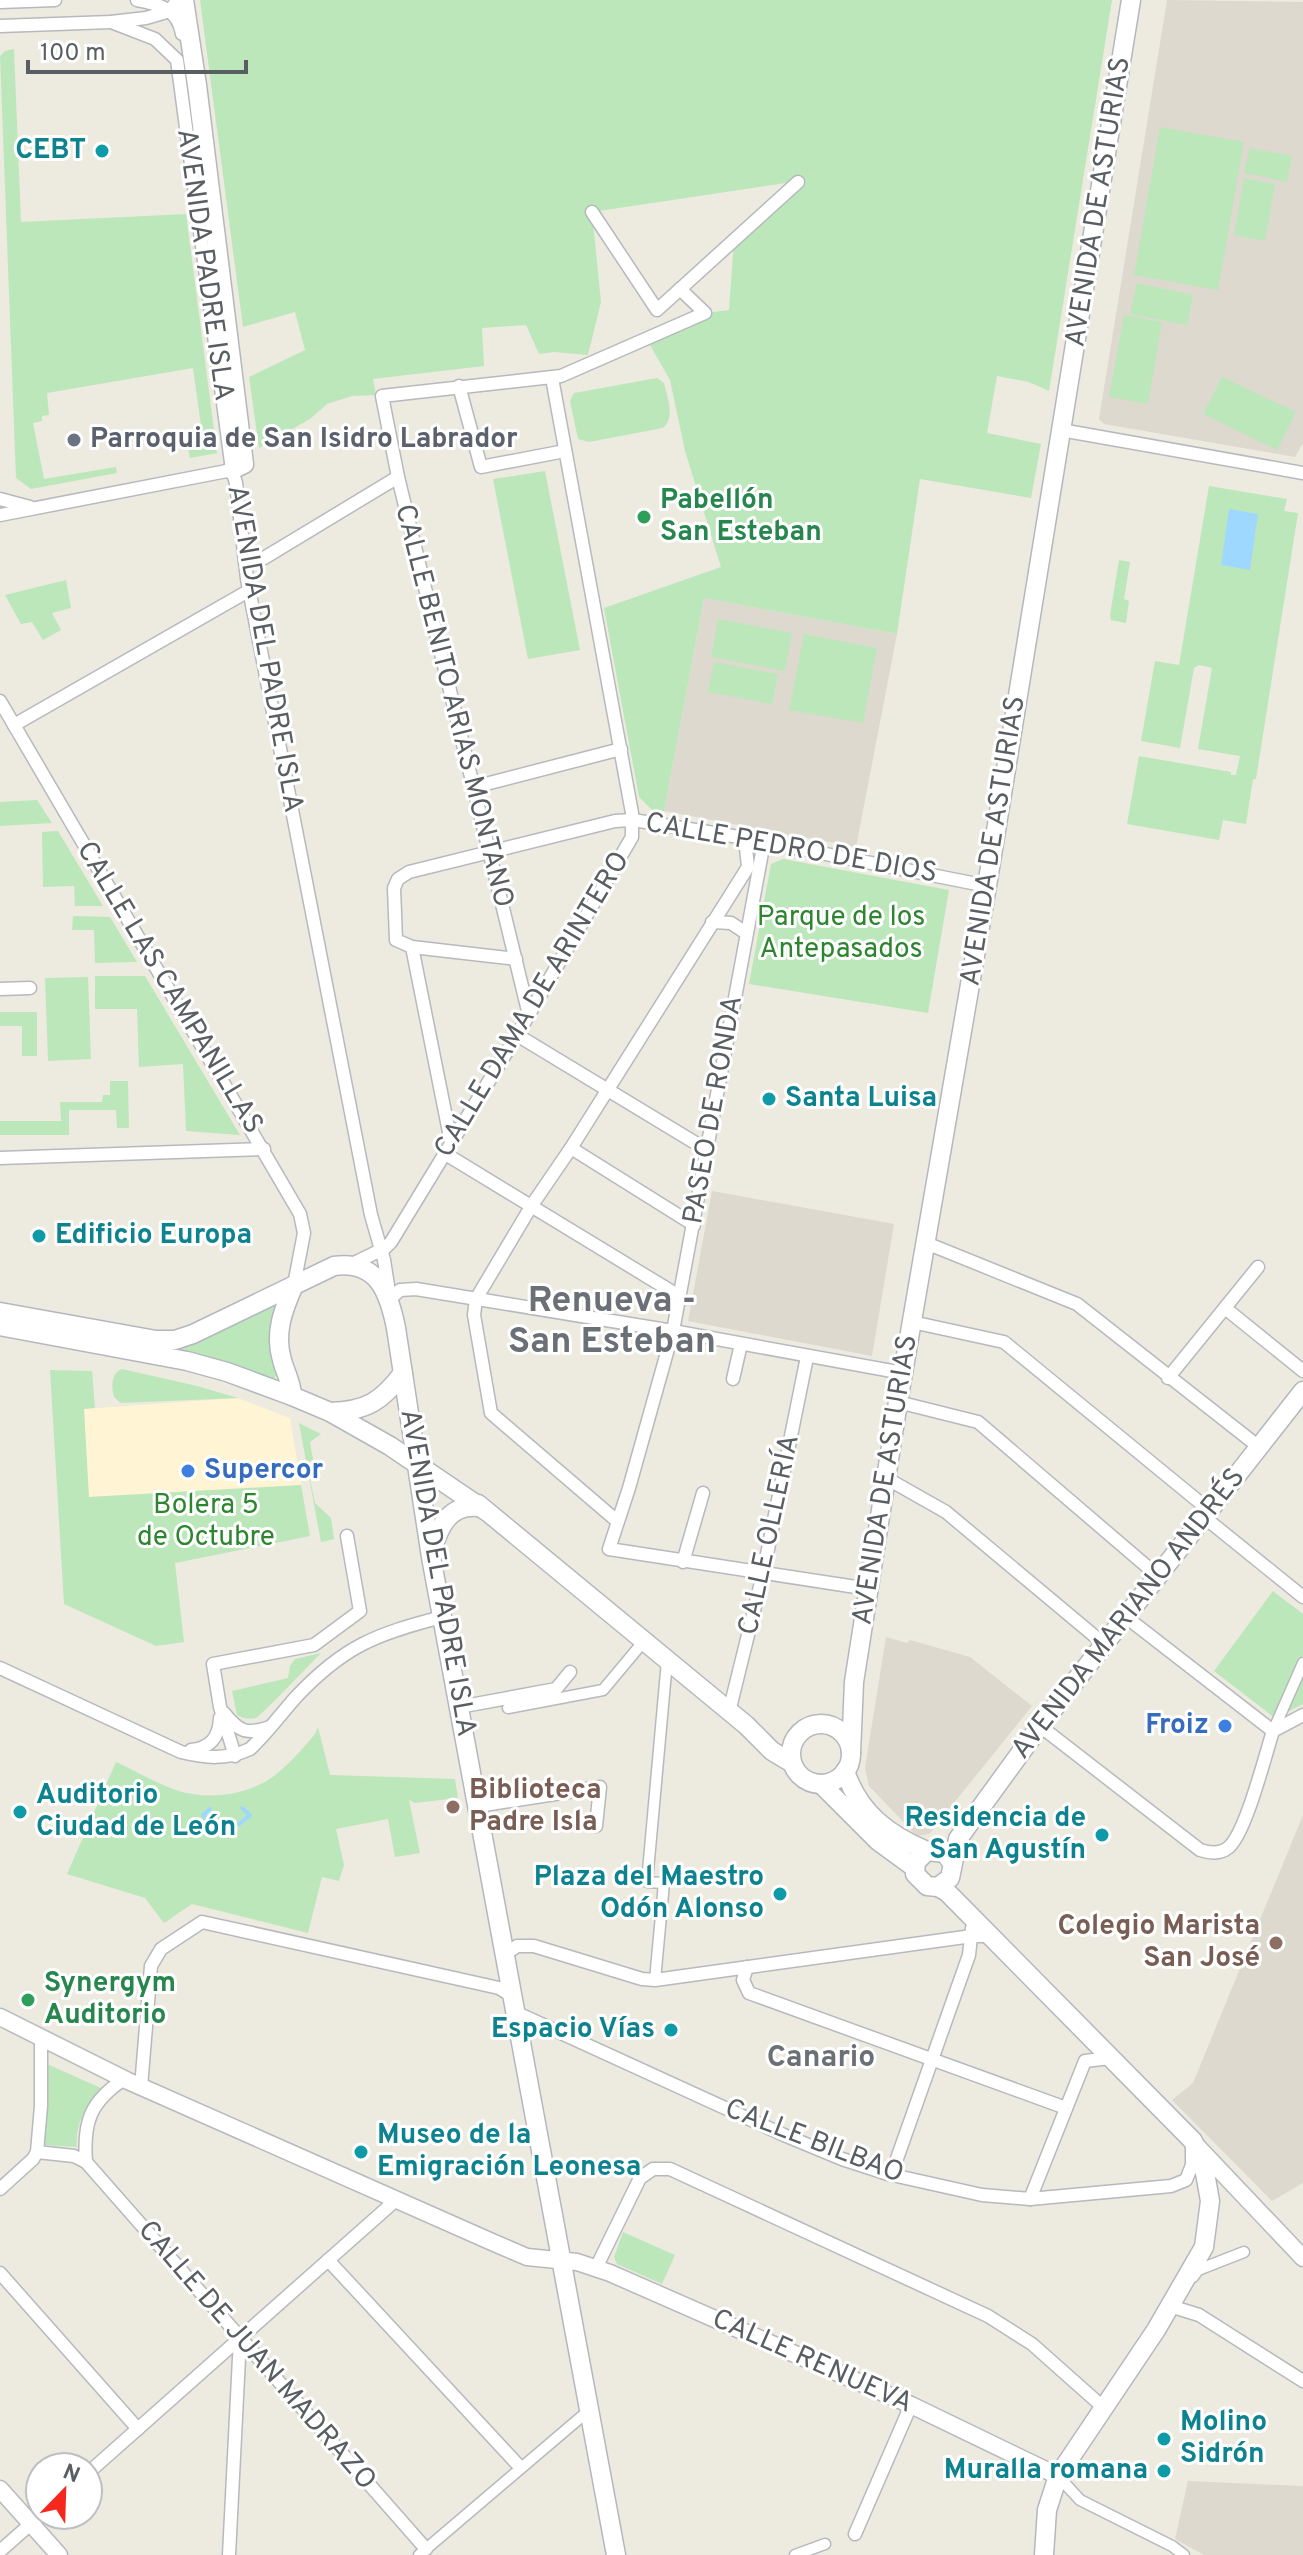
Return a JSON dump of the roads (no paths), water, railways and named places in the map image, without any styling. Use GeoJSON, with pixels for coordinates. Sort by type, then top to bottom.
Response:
{"type":"FeatureCollection","features":[{"type":"Feature","properties":{"kind":"main road","name":"AVENIDA DE ASTURIAS"},"geometry":{"type":"LineString","coordinates":[[848,1762],[854,1682],[898,1402],[987,886],[1131,0]]}},
{"type":"Feature","properties":{"kind":"main road","name":"AVENIDA DEL PADRE ISLA"},"geometry":{"type":"LineString","coordinates":[[175,3],[197,85],[244,464],[232,470]]}},
{"type":"Feature","properties":{"kind":"main road"},"geometry":{"type":"LineString","coordinates":[[0,1312],[156,1340],[175,1340],[334,1266],[348,1266]]}},
{"type":"Feature","properties":{"kind":"main road","name":"AVENIDA DEL PADRE ISLA"},"geometry":{"type":"LineString","coordinates":[[348,1266],[373,1277],[383,1285],[390,1299],[431,1557],[553,2206],[587,2412],[616,2555]]}},
{"type":"Feature","properties":{"kind":"main road"},"geometry":{"type":"LineString","coordinates":[[292,1396],[292,1386],[281,1358],[278,1330],[294,1285]]}},
{"type":"Feature","properties":{"kind":"main road"},"geometry":{"type":"LineString","coordinates":[[0,1326],[208,1366],[292,1396],[330,1412],[482,1509]]}},
{"type":"Feature","properties":{"kind":"main road"},"geometry":{"type":"LineString","coordinates":[[330,1412],[351,1412],[372,1404],[388,1393],[403,1373]]}},
{"type":"Feature","properties":{"kind":"main road","name":"AVENIDA MARIANO ANDRÉS"},"geometry":{"type":"LineString","coordinates":[[941,1866],[1040,1726],[1303,1391]]}},
{"type":"Feature","properties":{"kind":"main road"},"geometry":{"type":"LineString","coordinates":[[411,1423],[420,1445],[432,1461],[482,1509],[746,1725],[772,1751],[792,1763],[803,1778],[821,1784],[878,1841],[915,1868],[922,1883],[941,1866]]}},
{"type":"Feature","properties":{"kind":"main road"},"geometry":{"type":"LineString","coordinates":[[431,1557],[441,1524],[449,1515],[460,1508],[482,1509]]}},
{"type":"Feature","properties":{"kind":"main road","name":"AVENIDA DE ASTURIAS"},"geometry":{"type":"LineString","coordinates":[[823,1724],[840,1709],[854,1682]]}},
{"type":"Feature","properties":{"kind":"main road"},"geometry":{"type":"LineString","coordinates":[[792,1763],[792,1743],[797,1735],[813,1725],[823,1724],[839,1730],[845,1736],[856,1796],[871,1817],[941,1866],[973,1923],[1193,2141],[1205,2173],[1210,2212],[1204,2247],[1170,2306],[1058,2476],[1047,2510],[1044,2555]]}},
{"type":"Feature","properties":{"kind":"main road"},"geometry":{"type":"LineString","coordinates":[[746,1725],[768,1737],[797,1735]]}},
{"type":"Feature","properties":{"kind":"main road"},"geometry":{"type":"LineString","coordinates":[[821,1784],[838,1778],[848,1762]]}},
{"type":"Feature","properties":{"kind":"main road"},"geometry":{"type":"LineString","coordinates":[[915,1868],[918,1857],[941,1866]]}},
{"type":"Feature","properties":{"kind":"street"},"geometry":{"type":"LineString","coordinates":[[0,2],[55,0]]}},
{"type":"Feature","properties":{"kind":"street"},"geometry":{"type":"LineString","coordinates":[[137,0],[175,3]]}},
{"type":"Feature","properties":{"kind":"street"},"geometry":{"type":"LineString","coordinates":[[0,26],[146,18],[175,3]]}},
{"type":"Feature","properties":{"kind":"street","name":"AVENIDA PADRE ISLA"},"geometry":{"type":"LineString","coordinates":[[175,3],[174,56],[232,470]]}},
{"type":"Feature","properties":{"kind":"street"},"geometry":{"type":"LineString","coordinates":[[111,22],[155,39],[174,56]]}},
{"type":"Feature","properties":{"kind":"street"},"geometry":{"type":"LineString","coordinates":[[592,212],[657,310],[798,182]]}},
{"type":"Feature","properties":{"kind":"street"},"geometry":{"type":"LineString","coordinates":[[565,451],[481,467],[459,386],[561,376],[705,313],[680,289]]}},
{"type":"Feature","properties":{"kind":"street","name":"CALLE DAMA DE ARINTERO"},"geometry":{"type":"LineString","coordinates":[[348,1266],[391,1242],[529,1015],[632,837],[633,820],[621,749],[552,378]]}},
{"type":"Feature","properties":{"kind":"street","name":"CALLE BENITO ARIAS MONTANO"},"geometry":{"type":"LineString","coordinates":[[459,386],[382,396],[398,477],[529,1015]]}},
{"type":"Feature","properties":{"kind":"street"},"geometry":{"type":"LineString","coordinates":[[1061,430],[1303,473]]}},
{"type":"Feature","properties":{"kind":"street"},"geometry":{"type":"LineString","coordinates":[[0,515],[232,470]]}},
{"type":"Feature","properties":{"kind":"street","name":"AVENIDA DEL PADRE ISLA"},"geometry":{"type":"LineString","coordinates":[[232,470],[250,590],[390,1299]]}},
{"type":"Feature","properties":{"kind":"street"},"geometry":{"type":"LineString","coordinates":[[245,561],[264,558],[398,477]]}},
{"type":"Feature","properties":{"kind":"street"},"geometry":{"type":"LineString","coordinates":[[0,496],[33,508]]}},
{"type":"Feature","properties":{"kind":"street"},"geometry":{"type":"LineString","coordinates":[[14,725],[250,590]]}},
{"type":"Feature","properties":{"kind":"street","name":"CALLE LAS CAMPANILLAS"},"geometry":{"type":"LineString","coordinates":[[0,701],[300,1214],[304,1233],[294,1285]]}},
{"type":"Feature","properties":{"kind":"street"},"geometry":{"type":"LineString","coordinates":[[474,787],[621,749]]}},
{"type":"Feature","properties":{"kind":"street","name":"CALLE PEDRO DE DIOS"},"geometry":{"type":"LineString","coordinates":[[412,947],[396,940],[394,888],[398,879],[409,872],[615,821],[633,820],[745,838],[987,886]]}},
{"type":"Feature","properties":{"kind":"street"},"geometry":{"type":"LineString","coordinates":[[617,1521],[491,1413],[474,1315],[476,1299],[532,1205],[748,867],[745,838]]}},
{"type":"Feature","properties":{"kind":"street","name":"PASEO DE RONDA"},"geometry":{"type":"LineString","coordinates":[[683,1562],[609,1549],[673,1331],[764,842]]}},
{"type":"Feature","properties":{"kind":"street"},"geometry":{"type":"LineString","coordinates":[[712,922],[731,923],[746,933]]}},
{"type":"Feature","properties":{"kind":"street"},"geometry":{"type":"LineString","coordinates":[[516,959],[412,947],[448,1147],[532,1205],[679,1296]]}},
{"type":"Feature","properties":{"kind":"street"},"geometry":{"type":"LineString","coordinates":[[0,989],[30,988]]}},
{"type":"Feature","properties":{"kind":"street"},"geometry":{"type":"LineString","coordinates":[[517,1035],[707,1150]]}},
{"type":"Feature","properties":{"kind":"street"},"geometry":{"type":"LineString","coordinates":[[571,1148],[694,1225]]}},
{"type":"Feature","properties":{"kind":"street"},"geometry":{"type":"LineString","coordinates":[[0,1158],[264,1149]]}},
{"type":"Feature","properties":{"kind":"street"},"geometry":{"type":"LineString","coordinates":[[926,1243],[1077,1304],[1259,1447]]}},
{"type":"Feature","properties":{"kind":"street"},"geometry":{"type":"LineString","coordinates":[[1168,1378],[1258,1267]]}},
{"type":"Feature","properties":{"kind":"street"},"geometry":{"type":"LineString","coordinates":[[390,1299],[396,1292],[410,1289],[673,1331],[903,1373]]}},
{"type":"Feature","properties":{"kind":"street"},"geometry":{"type":"LineString","coordinates":[[1225,1308],[1303,1371]]}},
{"type":"Feature","properties":{"kind":"street"},"geometry":{"type":"LineString","coordinates":[[912,1322],[1004,1342],[1303,1597]]}},
{"type":"Feature","properties":{"kind":"street"},"geometry":{"type":"LineString","coordinates":[[733,1379],[741,1344]]}},
{"type":"Feature","properties":{"kind":"street","name":"CALLE OLLERÍA"},"geometry":{"type":"LineString","coordinates":[[729,1712],[763,1574],[807,1357]]}},
{"type":"Feature","properties":{"kind":"street"},"geometry":{"type":"LineString","coordinates":[[898,1402],[978,1422],[1158,1576]]}},
{"type":"Feature","properties":{"kind":"street"},"geometry":{"type":"LineString","coordinates":[[886,1478],[946,1512],[1104,1644]]}},
{"type":"Feature","properties":{"kind":"street"},"geometry":{"type":"LineString","coordinates":[[703,1493],[683,1562],[869,1589]]}},
{"type":"Feature","properties":{"kind":"street"},"geometry":{"type":"LineString","coordinates":[[235,1756],[220,1707],[213,1664],[314,1645],[360,1611],[347,1536]]}},
{"type":"Feature","properties":{"kind":"street"},"geometry":{"type":"LineString","coordinates":[[0,1668],[181,1752],[205,1758],[235,1756],[250,1749],[323,1671],[359,1644],[384,1632],[442,1617]]}},
{"type":"Feature","properties":{"kind":"street"},"geometry":{"type":"LineString","coordinates":[[1126,1617],[1273,1731]]}},
{"type":"Feature","properties":{"kind":"street"},"geometry":{"type":"LineString","coordinates":[[508,1708],[603,1690],[644,1641]]}},
{"type":"Feature","properties":{"kind":"street"},"geometry":{"type":"LineString","coordinates":[[655,1980],[664,1883],[647,1882],[667,1661]]}},
{"type":"Feature","properties":{"kind":"street"},"geometry":{"type":"LineString","coordinates":[[1040,1726],[1200,1850],[1211,1853],[1222,1851],[1229,1848],[1240,1832],[1273,1731],[1303,1663]]}},
{"type":"Feature","properties":{"kind":"street"},"geometry":{"type":"LineString","coordinates":[[459,1707],[556,1689],[570,1672]]}},
{"type":"Feature","properties":{"kind":"street"},"geometry":{"type":"LineString","coordinates":[[220,1707],[241,1729],[254,1732],[273,1725]]}},
{"type":"Feature","properties":{"kind":"street"},"geometry":{"type":"LineString","coordinates":[[181,1752],[204,1749],[212,1742],[219,1731],[220,1707]]}},
{"type":"Feature","properties":{"kind":"street"},"geometry":{"type":"LineString","coordinates":[[1273,1731],[1303,1715]]}},
{"type":"Feature","properties":{"kind":"street"},"geometry":{"type":"LineString","coordinates":[[478,1806],[600,1787],[596,1826]]}},
{"type":"Feature","properties":{"kind":"street","name":"CALLE BILBAO"},"geometry":{"type":"LineString","coordinates":[[141,2087],[151,1966],[161,1949],[202,1922],[499,1988],[513,2004],[784,2135],[888,2174],[982,2195],[1030,2199],[1171,2186],[1186,2180],[1192,2165],[1193,2141]]}},
{"type":"Feature","properties":{"kind":"street"},"geometry":{"type":"LineString","coordinates":[[504,1955],[517,1946],[534,1946],[642,1979],[655,1980],[747,1967],[973,1923],[969,1955],[894,2167],[888,2174]]}},
{"type":"Feature","properties":{"kind":"street"},"geometry":{"type":"LineString","coordinates":[[747,1967],[743,1980],[749,1993],[1066,2108]]}},
{"type":"Feature","properties":{"kind":"street","name":"CALLE RENUEVA"},"geometry":{"type":"LineString","coordinates":[[0,2017],[141,2087],[527,2257],[577,2262],[596,2268],[911,2405],[1058,2476]]}},
{"type":"Feature","properties":{"kind":"street"},"geometry":{"type":"LineString","coordinates":[[0,2189],[37,2152],[41,2038]]}},
{"type":"Feature","properties":{"kind":"street"},"geometry":{"type":"LineString","coordinates":[[1030,2199],[1085,2061],[1110,2058]]}},
{"type":"Feature","properties":{"kind":"street"},"geometry":{"type":"LineString","coordinates":[[37,2152],[74,2156],[86,2162],[89,2113],[110,2088],[124,2079]]}},
{"type":"Feature","properties":{"kind":"street"},"geometry":{"type":"LineString","coordinates":[[1193,2141],[1303,2258]]}},
{"type":"Feature","properties":{"kind":"street","name":"CALLE DE JUAN MADRAZO"},"geometry":{"type":"LineString","coordinates":[[86,2162],[423,2552]]}},
{"type":"Feature","properties":{"kind":"street"},"geometry":{"type":"LineString","coordinates":[[596,2268],[640,2178],[653,2169],[670,2169],[988,2316],[1032,2344],[1104,2408]]}},
{"type":"Feature","properties":{"kind":"street"},"geometry":{"type":"LineString","coordinates":[[104,2459],[396,2200]]}},
{"type":"Feature","properties":{"kind":"street"},"geometry":{"type":"LineString","coordinates":[[1244,2252],[1198,2270],[1170,2306],[1199,2315],[1303,2381]]}},
{"type":"Feature","properties":{"kind":"street"},"geometry":{"type":"LineString","coordinates":[[328,2260],[520,2467]]}},
{"type":"Feature","properties":{"kind":"street"},"geometry":{"type":"LineString","coordinates":[[0,2273],[138,2429]]}},
{"type":"Feature","properties":{"kind":"street"},"geometry":{"type":"LineString","coordinates":[[229,2555],[240,2338]]}},
{"type":"Feature","properties":{"kind":"street"},"geometry":{"type":"LineString","coordinates":[[855,2534],[911,2405]]}},
{"type":"Feature","properties":{"kind":"street"},"geometry":{"type":"LineString","coordinates":[[423,2552],[587,2412]]}},
{"type":"Feature","properties":{"kind":"street"},"geometry":{"type":"LineString","coordinates":[[1058,2476],[1080,2500],[1184,2555]]}},
{"type":"Feature","properties":{"kind":"street"},"geometry":{"type":"LineString","coordinates":[[0,2489],[24,2509]]}},
{"type":"Feature","properties":{"kind":"street"},"geometry":{"type":"LineString","coordinates":[[0,2551],[24,2530]]}},
{"type":"Feature","properties":{"kind":"street"},"geometry":{"type":"LineString","coordinates":[[44,2531],[59,2555]]}},
{"type":"Feature","properties":{"kind":"street"},"geometry":{"type":"LineString","coordinates":[[795,2555],[825,2544]]}},
{"type":"Feature","properties":{"kind":"water"},"geometry":{"type":"Polygon","coordinates":[[[1229,509],[1258,514],[1250,570],[1221,565],[1229,509]]]}},
{"type":"Feature","properties":{"kind":"waterway"},"geometry":{"type":"LineString","coordinates":[[239,1824],[250,1815],[242,1808]]}},
{"type":"Feature","properties":{"kind":"waterway"},"geometry":{"type":"LineString","coordinates":[[210,1809],[203,1815],[208,1821],[224,1826]]}},
{"type":"Feature","properties":{"kind":"place","name":"CEBT"},"geometry":{"type":"Point","coordinates":[102,151]}},
{"type":"Feature","properties":{"kind":"place","name":"Parroquia de San Isidro Labrador"},"geometry":{"type":"Point","coordinates":[74,440]}},
{"type":"Feature","properties":{"kind":"place","name":"Pabellón San Esteban"},"geometry":{"type":"Point","coordinates":[644,517]}},
{"type":"Feature","properties":{"kind":"place","name":"Santa Luisa"},"geometry":{"type":"Point","coordinates":[769,1099]}},
{"type":"Feature","properties":{"kind":"place","name":"Edificio Europa"},"geometry":{"type":"Point","coordinates":[39,1236]}},
{"type":"Feature","properties":{"kind":"place","name":"Supercor"},"geometry":{"type":"Point","coordinates":[188,1471]}},
{"type":"Feature","properties":{"kind":"place","name":"Froiz"},"geometry":{"type":"Point","coordinates":[1225,1726]}},
{"type":"Feature","properties":{"kind":"place","name":"Biblioteca Padre Isla"},"geometry":{"type":"Point","coordinates":[453,1807]}},
{"type":"Feature","properties":{"kind":"place","name":"Auditorio Ciudad de León"},"geometry":{"type":"Point","coordinates":[20,1812]}},
{"type":"Feature","properties":{"kind":"place","name":"Residencia de San Agustín"},"geometry":{"type":"Point","coordinates":[1102,1835]}},
{"type":"Feature","properties":{"kind":"place","name":"Plaza del Maestro Odón Alonso"},"geometry":{"type":"Point","coordinates":[780,1894]}},
{"type":"Feature","properties":{"kind":"place","name":"Colegio Marista San José"},"geometry":{"type":"Point","coordinates":[1276,1943]}},
{"type":"Feature","properties":{"kind":"place","name":"Synergym Auditorio"},"geometry":{"type":"Point","coordinates":[28,2000]}},
{"type":"Feature","properties":{"kind":"place","name":"Espacio Vías"},"geometry":{"type":"Point","coordinates":[671,2030]}},
{"type":"Feature","properties":{"kind":"place","name":"Museo de la Emigración Leonesa"},"geometry":{"type":"Point","coordinates":[361,2152]}},
{"type":"Feature","properties":{"kind":"place","name":"Molino Sidrón"},"geometry":{"type":"Point","coordinates":[1164,2439]}},
{"type":"Feature","properties":{"kind":"place","name":"Muralla romana"},"geometry":{"type":"Point","coordinates":[1164,2471]}},
{"type":"Feature","properties":{"kind":"district","name":"Renueva - San Esteban"},"geometry":{"type":"Point","coordinates":[612,1322]}},
{"type":"Feature","properties":{"kind":"district","name":"Canario"},"geometry":{"type":"Point","coordinates":[821,2058]}},
{"type":"Feature","properties":{"kind":"park label","name":"Parque de los Antepasados"},"geometry":{"type":"Point","coordinates":[841,934]}},
{"type":"Feature","properties":{"kind":"park label","name":"Bolera 5 de Octubre"},"geometry":{"type":"Point","coordinates":[206,1522]}}]}
